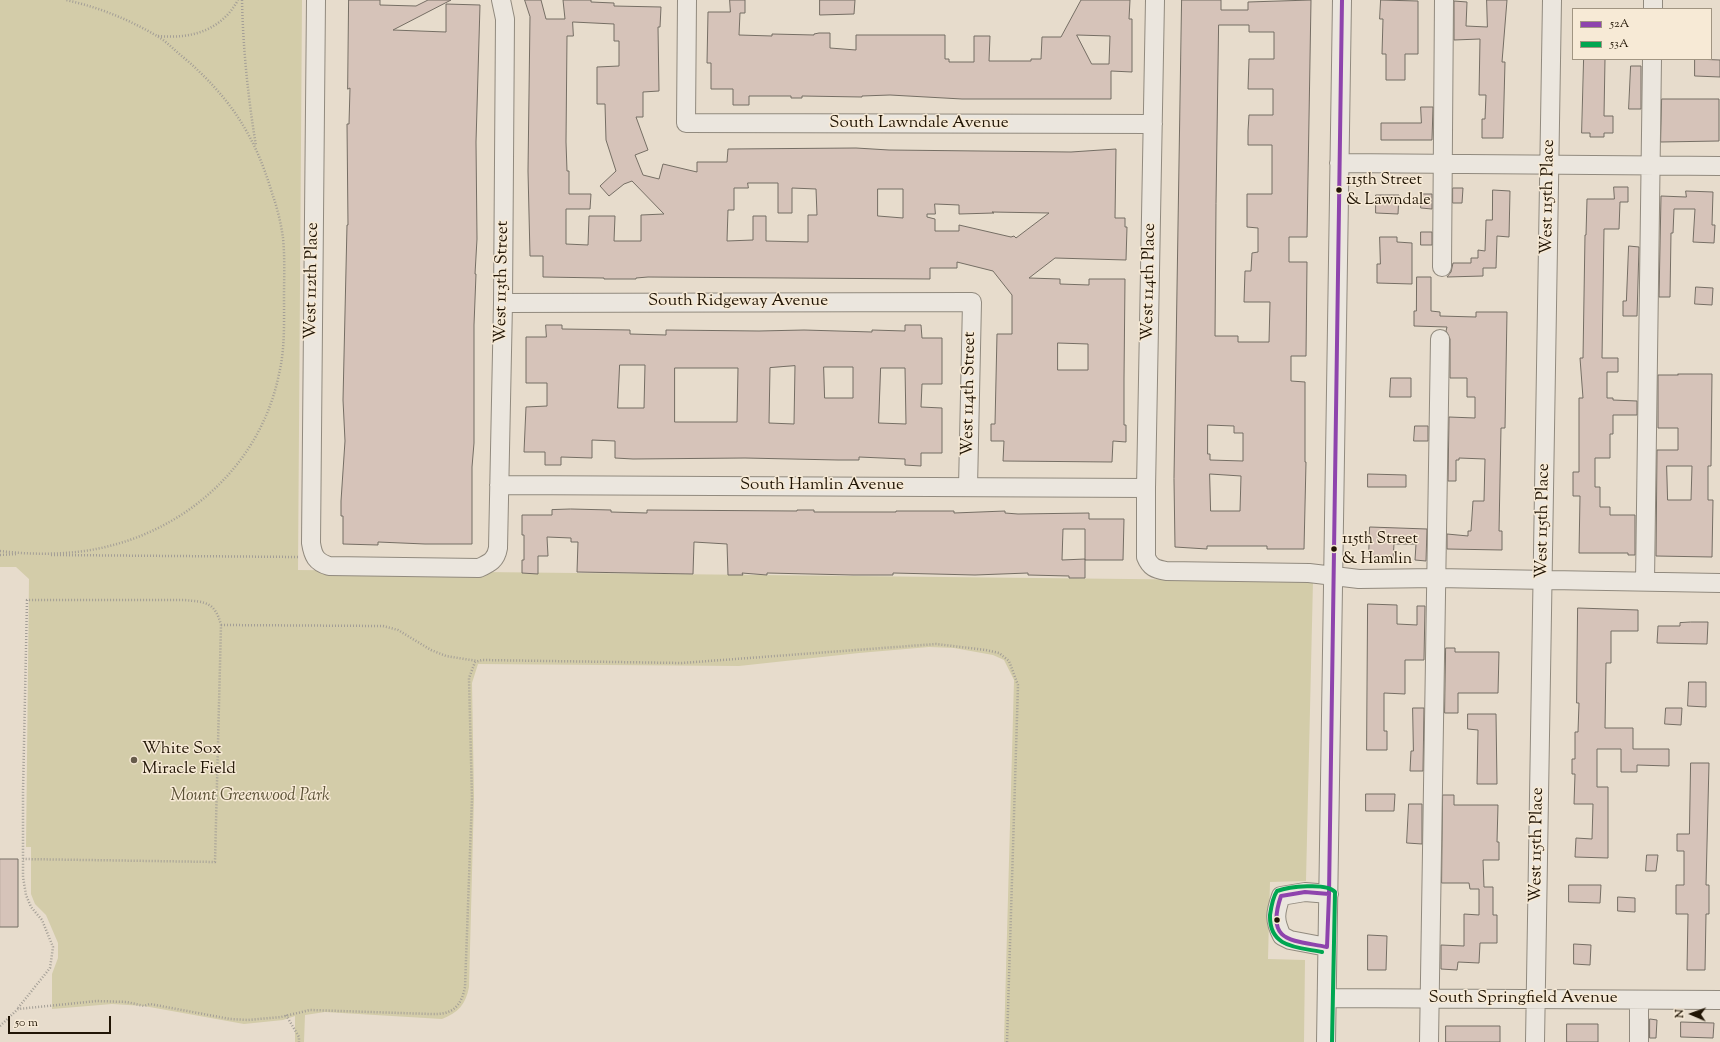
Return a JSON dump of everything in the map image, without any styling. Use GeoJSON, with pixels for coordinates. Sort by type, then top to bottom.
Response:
{"type":"FeatureCollection","features":[{"type":"Feature","properties":{"kind":"street","name":"West 112th Place"},"geometry":{"type":"LineString","coordinates":[[308,558],[313,556],[311,543],[316,0]]}},
{"type":"Feature","properties":{"kind":"street","name":"West 113th Street"},"geometry":{"type":"LineString","coordinates":[[308,558],[329,566],[479,568],[491,562],[496,556],[498,548],[503,303],[505,19],[501,0]]}},
{"type":"Feature","properties":{"kind":"street","name":"South Lawndale Avenue"},"geometry":{"type":"LineString","coordinates":[[687,0],[686,123],[1153,124]]}},
{"type":"Feature","properties":{"kind":"street","name":"West 114th Place"},"geometry":{"type":"LineString","coordinates":[[1155,0],[1146,557],[1149,564],[1155,569],[1166,571],[1309,573],[1333,576]]}},
{"type":"Feature","properties":{"kind":"street"},"geometry":{"type":"LineString","coordinates":[[1326,1042],[1342,0]]}},
{"type":"Feature","properties":{"kind":"street"},"geometry":{"type":"LineString","coordinates":[[1442,267],[1444,0]]}},
{"type":"Feature","properties":{"kind":"street","name":"West 115th Place"},"geometry":{"type":"LineString","coordinates":[[1534,1042],[1552,0]]}},
{"type":"Feature","properties":{"kind":"street"},"geometry":{"type":"LineString","coordinates":[[1645,581],[1652,60]]}},
{"type":"Feature","properties":{"kind":"street"},"geometry":{"type":"LineString","coordinates":[[1339,163],[1720,166]]}},
{"type":"Feature","properties":{"kind":"street","name":"South Ridgeway Avenue"},"geometry":{"type":"LineString","coordinates":[[503,303],[972,302]]}},
{"type":"Feature","properties":{"kind":"street","name":"West 114th Street"},"geometry":{"type":"LineString","coordinates":[[968,486],[972,302]]}},
{"type":"Feature","properties":{"kind":"street"},"geometry":{"type":"LineString","coordinates":[[1429,1042],[1440,338]]}},
{"type":"Feature","properties":{"kind":"street","name":"South Hamlin Avenue"},"geometry":{"type":"LineString","coordinates":[[499,484],[1146,488]]}},
{"type":"Feature","properties":{"kind":"street"},"geometry":{"type":"LineString","coordinates":[[1333,576],[1360,579],[1543,579],[1720,583]]}},
{"type":"Feature","properties":{"kind":"street"},"geometry":{"type":"LineString","coordinates":[[1328,947],[1290,940],[1282,936],[1276,925],[1275,911],[1281,896],[1305,892],[1329,894]]}},
{"type":"Feature","properties":{"kind":"street","name":"South Springfield Avenue"},"geometry":{"type":"LineString","coordinates":[[1327,998],[1720,1000]]}},
{"type":"Feature","properties":{"kind":"street"},"geometry":{"type":"LineString","coordinates":[[1639,1000],[1639,1042]]}},
{"type":"Feature","properties":{"kind":"path"},"geometry":{"type":"LineString","coordinates":[[66,0],[104,10],[158,36],[205,75],[239,118],[257,148]]}},
{"type":"Feature","properties":{"kind":"path"},"geometry":{"type":"LineString","coordinates":[[158,36],[189,36],[201,33],[224,18],[238,0]]}},
{"type":"Feature","properties":{"kind":"path"},"geometry":{"type":"LineString","coordinates":[[0,551],[29,554],[99,548],[144,535],[169,523],[193,508],[213,492],[230,474],[246,453],[260,429],[279,375],[283,350],[283,237],[276,206],[257,148],[249,103],[244,63],[242,0]]}},
{"type":"Feature","properties":{"kind":"path"},"geometry":{"type":"LineString","coordinates":[[0,555],[29,554],[308,558]]}},
{"type":"Feature","properties":{"kind":"path"},"geometry":{"type":"LineString","coordinates":[[0,1026],[18,1009],[50,968],[53,947],[42,920],[31,907],[26,895],[23,859],[27,600],[203,602],[212,606],[218,613],[221,625],[216,862],[23,859]]}},
{"type":"Feature","properties":{"kind":"path"},"geometry":{"type":"LineString","coordinates":[[221,625],[383,626],[398,630],[431,650],[446,656],[479,661],[688,663],[936,644],[999,653],[1009,661],[1018,685],[1007,1042]]}},
{"type":"Feature","properties":{"kind":"path"},"geometry":{"type":"LineString","coordinates":[[18,1009],[97,1001],[112,1001],[127,1002],[144,1006],[150,1004],[230,1019],[248,1020],[320,1009],[441,1014],[451,1011],[458,1005],[463,997],[465,987],[472,798],[469,678],[475,662],[479,661]]}},
{"type":"Feature","properties":{"kind":"path"},"geometry":{"type":"LineString","coordinates":[[286,1015],[299,1037],[299,1042]]}},
{"type":"Feature","properties":{"kind":"green space","name":"Mount Greenwood Park"},"geometry":{"type":"Polygon","coordinates":[[[0,0],[302,0],[298,570],[1313,581],[1306,881],[1270,882],[1268,959],[1305,960],[1304,1042],[1004,1042],[1014,680],[1004,660],[993,655],[954,648],[929,647],[739,666],[478,664],[472,683],[474,797],[469,987],[463,1003],[457,1011],[448,1017],[442,1019],[325,1012],[305,1015],[304,1042],[295,1042],[295,1016],[283,1020],[244,1024],[144,1006],[112,1004],[52,1009],[52,974],[58,958],[58,943],[46,915],[35,904],[31,894],[31,847],[26,847],[29,579],[16,567],[0,567],[0,0]]]}},
{"type":"Feature","properties":{"kind":"building"},"geometry":{"type":"Polygon","coordinates":[[[349,0],[380,0],[380,5],[416,6],[428,0],[451,0],[393,30],[446,32],[446,4],[480,5],[476,142],[477,239],[474,325],[472,544],[378,542],[378,545],[343,544],[343,516],[341,516],[341,501],[345,441],[343,400],[348,225],[347,124],[349,124],[350,88],[348,89],[349,0]]]}},
{"type":"Feature","properties":{"kind":"building"},"geometry":{"type":"Polygon","coordinates":[[[525,0],[541,0],[546,19],[565,19],[563,0],[591,0],[591,2],[614,3],[614,6],[661,7],[660,27],[658,27],[659,91],[643,92],[643,117],[636,117],[648,150],[635,155],[643,175],[659,179],[663,164],[697,172],[697,162],[727,162],[728,149],[856,148],[889,150],[1071,152],[1116,149],[1115,218],[1125,218],[1125,227],[1127,227],[1126,260],[1055,258],[1029,278],[1060,279],[1060,284],[1089,285],[1089,279],[1125,279],[1124,425],[1126,425],[1126,442],[1113,441],[1112,462],[1003,461],[1004,441],[991,441],[991,424],[995,424],[997,334],[1012,334],[1012,295],[993,271],[957,262],[957,268],[930,268],[930,279],[648,277],[636,279],[604,279],[543,277],[543,256],[530,256],[528,171],[530,17],[525,0]],[[573,22],[573,36],[567,36],[566,142],[567,171],[569,171],[569,194],[591,194],[590,209],[566,209],[566,244],[588,245],[589,216],[615,216],[614,241],[641,241],[641,215],[664,214],[632,181],[624,184],[609,196],[600,186],[616,171],[606,140],[605,104],[597,104],[597,67],[619,66],[619,41],[614,41],[614,24],[573,22]],[[748,183],[748,188],[734,188],[734,210],[728,210],[727,241],[753,240],[753,216],[766,216],[766,241],[808,242],[808,215],[817,215],[816,189],[792,188],[792,213],[778,213],[778,183],[748,183]],[[878,189],[878,216],[903,218],[903,189],[878,189]],[[935,204],[935,214],[927,214],[927,217],[935,219],[935,231],[959,231],[959,225],[1011,237],[1014,236],[1016,238],[1049,213],[992,212],[994,213],[959,214],[959,205],[935,204]],[[1058,343],[1058,370],[1088,370],[1088,344],[1058,343]]]}},
{"type":"Feature","properties":{"kind":"building"},"geometry":{"type":"Polygon","coordinates":[[[730,0],[745,0],[745,13],[740,13],[739,35],[772,36],[772,34],[814,35],[819,33],[830,33],[830,48],[856,50],[856,35],[945,35],[945,59],[949,59],[949,62],[974,62],[974,36],[990,36],[989,61],[1031,61],[1031,59],[1041,59],[1042,37],[1061,37],[1081,0],[1130,0],[1129,19],[1132,19],[1132,72],[1111,71],[1111,99],[962,99],[890,95],[862,97],[802,96],[802,98],[791,98],[791,96],[749,96],[749,105],[733,105],[733,89],[711,89],[711,63],[707,63],[708,12],[730,12],[730,0]],[[1077,35],[1092,64],[1109,64],[1110,36],[1077,35]]]}},
{"type":"Feature","properties":{"kind":"building"},"geometry":{"type":"Polygon","coordinates":[[[820,0],[855,0],[854,14],[820,15],[820,0]]]}},
{"type":"Feature","properties":{"kind":"building"},"geometry":{"type":"Polygon","coordinates":[[[1182,0],[1221,0],[1221,10],[1248,10],[1248,2],[1311,0],[1307,237],[1289,237],[1289,262],[1307,262],[1306,356],[1291,356],[1291,381],[1305,382],[1306,462],[1304,549],[1267,549],[1267,546],[1207,546],[1207,549],[1175,547],[1174,479],[1182,0]],[[1219,25],[1215,336],[1238,336],[1238,342],[1269,342],[1270,302],[1244,302],[1245,271],[1251,271],[1252,253],[1258,252],[1258,228],[1247,227],[1247,194],[1272,194],[1272,145],[1248,145],[1248,131],[1249,115],[1273,115],[1273,89],[1248,89],[1249,59],[1274,59],[1274,32],[1249,32],[1249,25],[1219,25]],[[1208,425],[1208,454],[1210,454],[1210,460],[1243,461],[1243,433],[1234,433],[1234,426],[1208,425]],[[1210,474],[1211,511],[1240,511],[1241,476],[1210,474]]]}},
{"type":"Feature","properties":{"kind":"building"},"geometry":{"type":"Polygon","coordinates":[[[1381,0],[1418,1],[1418,54],[1405,54],[1405,80],[1386,80],[1386,54],[1382,54],[1383,19],[1380,19],[1381,0]]]}},
{"type":"Feature","properties":{"kind":"building"},"geometry":{"type":"Polygon","coordinates":[[[1487,0],[1507,0],[1502,62],[1505,62],[1503,138],[1482,138],[1482,119],[1485,119],[1486,95],[1479,95],[1480,39],[1454,40],[1454,1],[1467,2],[1466,26],[1487,27],[1487,0]]]}},
{"type":"Feature","properties":{"kind":"building"},"geometry":{"type":"Polygon","coordinates":[[[1584,60],[1605,60],[1604,116],[1613,116],[1613,133],[1604,133],[1604,137],[1590,137],[1590,133],[1582,133],[1584,60]]]}},
{"type":"Feature","properties":{"kind":"building"},"geometry":{"type":"Polygon","coordinates":[[[1695,60],[1720,60],[1720,77],[1695,76],[1695,60]]]}},
{"type":"Feature","properties":{"kind":"building"},"geometry":{"type":"Polygon","coordinates":[[[1631,66],[1641,66],[1641,109],[1629,109],[1631,66]]]}},
{"type":"Feature","properties":{"kind":"building"},"geometry":{"type":"Polygon","coordinates":[[[1662,99],[1719,99],[1719,141],[1661,142],[1662,99]]]}},
{"type":"Feature","properties":{"kind":"building"},"geometry":{"type":"Polygon","coordinates":[[[1421,107],[1433,107],[1432,140],[1381,140],[1381,123],[1421,123],[1421,107]]]}},
{"type":"Feature","properties":{"kind":"building"},"geometry":{"type":"Polygon","coordinates":[[[1614,187],[1628,187],[1628,202],[1620,202],[1619,229],[1604,229],[1602,358],[1618,358],[1618,372],[1607,372],[1607,398],[1613,398],[1613,400],[1637,401],[1637,415],[1613,415],[1613,434],[1610,434],[1610,458],[1595,458],[1595,487],[1600,487],[1600,507],[1610,507],[1610,515],[1635,515],[1635,555],[1628,555],[1628,553],[1579,553],[1580,496],[1573,496],[1573,472],[1579,472],[1579,398],[1583,398],[1580,358],[1583,358],[1587,199],[1614,199],[1614,187]]]}},
{"type":"Feature","properties":{"kind":"building"},"geometry":{"type":"Polygon","coordinates":[[[1453,188],[1463,188],[1462,203],[1453,203],[1453,188]]]}},
{"type":"Feature","properties":{"kind":"building"},"geometry":{"type":"Polygon","coordinates":[[[1493,190],[1510,191],[1509,237],[1497,236],[1496,268],[1483,268],[1483,276],[1447,277],[1451,272],[1453,263],[1471,263],[1471,258],[1478,258],[1478,250],[1485,251],[1486,220],[1492,220],[1493,190]]]}},
{"type":"Feature","properties":{"kind":"building"},"geometry":{"type":"Polygon","coordinates":[[[1686,191],[1713,192],[1712,225],[1715,225],[1714,243],[1693,242],[1695,209],[1674,209],[1673,233],[1671,233],[1670,297],[1659,297],[1661,196],[1686,197],[1686,191]]]}},
{"type":"Feature","properties":{"kind":"building"},"geometry":{"type":"Polygon","coordinates":[[[1422,194],[1432,194],[1432,209],[1421,208],[1422,194]]]}},
{"type":"Feature","properties":{"kind":"building"},"geometry":{"type":"Polygon","coordinates":[[[1376,195],[1399,195],[1398,214],[1376,213],[1376,195]]]}},
{"type":"Feature","properties":{"kind":"building"},"geometry":{"type":"Polygon","coordinates":[[[1421,232],[1432,232],[1432,245],[1421,245],[1421,232]]]}},
{"type":"Feature","properties":{"kind":"building"},"geometry":{"type":"Polygon","coordinates":[[[1380,237],[1397,237],[1397,242],[1412,243],[1412,284],[1377,283],[1377,264],[1380,264],[1380,237]]]}},
{"type":"Feature","properties":{"kind":"building"},"geometry":{"type":"Polygon","coordinates":[[[1629,246],[1639,247],[1637,316],[1623,316],[1623,301],[1626,301],[1629,246]]]}},
{"type":"Feature","properties":{"kind":"building"},"geometry":{"type":"Polygon","coordinates":[[[1417,277],[1431,277],[1431,311],[1440,312],[1440,316],[1476,317],[1476,312],[1507,312],[1505,428],[1501,428],[1499,531],[1502,531],[1502,550],[1447,549],[1447,534],[1468,536],[1468,531],[1471,531],[1473,501],[1484,501],[1485,459],[1459,458],[1459,460],[1456,460],[1456,481],[1448,481],[1449,417],[1475,418],[1475,397],[1467,397],[1467,378],[1450,378],[1450,339],[1446,331],[1447,327],[1414,326],[1417,277]]]}},
{"type":"Feature","properties":{"kind":"building"},"geometry":{"type":"Polygon","coordinates":[[[1696,287],[1713,288],[1712,305],[1695,304],[1696,287]]]}},
{"type":"Feature","properties":{"kind":"building"},"geometry":{"type":"Polygon","coordinates":[[[546,325],[562,325],[562,329],[630,330],[630,334],[666,335],[666,330],[905,331],[905,325],[921,325],[922,338],[942,338],[942,384],[922,384],[921,407],[942,408],[942,453],[921,453],[921,466],[905,465],[905,459],[859,457],[859,460],[745,458],[633,459],[615,458],[615,441],[592,440],[592,458],[561,457],[561,465],[545,465],[545,452],[524,452],[526,407],[547,406],[547,383],[526,383],[526,337],[546,337],[546,325]],[[620,365],[618,408],[644,408],[645,365],[620,365]],[[795,366],[770,368],[769,423],[794,424],[795,366]],[[824,367],[825,398],[853,398],[853,367],[824,367]],[[675,368],[675,422],[737,422],[738,368],[675,368]],[[881,368],[879,423],[906,424],[905,368],[881,368]]]}},
{"type":"Feature","properties":{"kind":"building"},"geometry":{"type":"Polygon","coordinates":[[[1712,374],[1711,466],[1708,466],[1708,500],[1713,500],[1712,557],[1656,556],[1657,450],[1678,450],[1678,428],[1658,428],[1658,375],[1712,374]],[[1667,466],[1668,500],[1691,500],[1692,466],[1667,466]]]}},
{"type":"Feature","properties":{"kind":"building"},"geometry":{"type":"Polygon","coordinates":[[[1391,378],[1411,378],[1411,397],[1390,397],[1391,378]]]}},
{"type":"Feature","properties":{"kind":"building"},"geometry":{"type":"Polygon","coordinates":[[[1415,426],[1428,426],[1428,441],[1414,441],[1415,426]]]}},
{"type":"Feature","properties":{"kind":"building"},"geometry":{"type":"Polygon","coordinates":[[[1368,474],[1406,475],[1406,487],[1368,487],[1368,474]]]}},
{"type":"Feature","properties":{"kind":"building"},"geometry":{"type":"Polygon","coordinates":[[[571,509],[647,513],[647,510],[814,510],[814,512],[954,511],[954,513],[1005,511],[1005,513],[1018,514],[1089,513],[1089,519],[1124,519],[1123,560],[1085,560],[1085,578],[1028,575],[1028,573],[975,575],[893,573],[893,575],[853,575],[767,573],[767,575],[742,573],[743,575],[728,575],[727,544],[694,542],[693,574],[577,572],[578,542],[571,542],[571,538],[547,537],[548,556],[538,556],[538,574],[522,573],[522,560],[524,560],[524,535],[522,535],[522,515],[552,515],[552,510],[571,509]],[[1063,529],[1062,560],[1085,559],[1085,529],[1063,529]]]}},
{"type":"Feature","properties":{"kind":"building"},"geometry":{"type":"Polygon","coordinates":[[[1370,527],[1427,529],[1426,561],[1415,560],[1416,544],[1394,544],[1393,560],[1369,558],[1370,527]]]}},
{"type":"Feature","properties":{"kind":"building"},"geometry":{"type":"Polygon","coordinates":[[[1368,604],[1397,605],[1397,624],[1417,625],[1417,606],[1425,606],[1424,660],[1405,660],[1405,694],[1384,693],[1384,731],[1387,731],[1387,750],[1367,750],[1368,604]]]}},
{"type":"Feature","properties":{"kind":"building"},"geometry":{"type":"Polygon","coordinates":[[[1578,608],[1638,610],[1638,631],[1611,631],[1611,663],[1606,663],[1605,728],[1633,728],[1633,749],[1669,749],[1669,766],[1637,765],[1637,772],[1621,772],[1621,749],[1597,749],[1597,787],[1608,787],[1608,858],[1575,857],[1576,838],[1592,839],[1593,804],[1574,804],[1575,774],[1572,774],[1572,759],[1575,759],[1575,732],[1578,732],[1579,703],[1577,703],[1578,608]]]}},
{"type":"Feature","properties":{"kind":"building"},"geometry":{"type":"Polygon","coordinates":[[[1708,622],[1707,644],[1657,643],[1658,626],[1680,626],[1680,623],[1708,622]]]}},
{"type":"Feature","properties":{"kind":"building"},"geometry":{"type":"Polygon","coordinates":[[[1446,648],[1455,648],[1455,652],[1499,652],[1498,693],[1458,693],[1458,713],[1445,713],[1446,648]]]}},
{"type":"Feature","properties":{"kind":"building"},"geometry":{"type":"Polygon","coordinates":[[[1689,682],[1706,682],[1706,707],[1688,706],[1689,682]]]}},
{"type":"Feature","properties":{"kind":"building"},"geometry":{"type":"Polygon","coordinates":[[[1413,708],[1424,708],[1423,771],[1410,771],[1411,751],[1413,751],[1413,708]]]}},
{"type":"Feature","properties":{"kind":"building"},"geometry":{"type":"Polygon","coordinates":[[[1666,708],[1682,708],[1681,725],[1665,724],[1666,708]]]}},
{"type":"Feature","properties":{"kind":"building"},"geometry":{"type":"Polygon","coordinates":[[[1468,714],[1496,714],[1497,784],[1477,784],[1478,730],[1468,729],[1468,714]]]}},
{"type":"Feature","properties":{"kind":"building"},"geometry":{"type":"Polygon","coordinates":[[[1691,763],[1709,763],[1706,885],[1709,885],[1709,914],[1706,914],[1705,970],[1687,970],[1688,914],[1676,914],[1676,885],[1684,885],[1684,851],[1677,851],[1677,834],[1689,834],[1691,763]]]}},
{"type":"Feature","properties":{"kind":"building"},"geometry":{"type":"Polygon","coordinates":[[[1366,794],[1395,794],[1394,811],[1366,811],[1366,794]]]}},
{"type":"Feature","properties":{"kind":"building"},"geometry":{"type":"Polygon","coordinates":[[[1443,795],[1454,795],[1454,805],[1498,805],[1497,842],[1499,842],[1499,860],[1483,860],[1484,887],[1493,887],[1493,915],[1497,915],[1497,943],[1480,943],[1479,963],[1458,962],[1457,970],[1441,969],[1441,945],[1464,946],[1464,914],[1479,915],[1479,889],[1470,889],[1469,883],[1442,883],[1443,795]]]}},
{"type":"Feature","properties":{"kind":"building"},"geometry":{"type":"Polygon","coordinates":[[[1409,804],[1422,804],[1422,844],[1407,843],[1409,804]]]}},
{"type":"Feature","properties":{"kind":"building"},"geometry":{"type":"Polygon","coordinates":[[[1647,855],[1658,855],[1656,871],[1646,871],[1647,855]]]}},
{"type":"Feature","properties":{"kind":"building"},"geometry":{"type":"Polygon","coordinates":[[[0,859],[18,859],[18,927],[0,927],[0,859]]]}},
{"type":"Feature","properties":{"kind":"building"},"geometry":{"type":"Polygon","coordinates":[[[1569,885],[1601,885],[1600,903],[1569,902],[1569,885]]]}},
{"type":"Feature","properties":{"kind":"building"},"geometry":{"type":"Polygon","coordinates":[[[1618,897],[1635,898],[1635,912],[1618,911],[1618,897]]]}},
{"type":"Feature","properties":{"kind":"building"},"geometry":{"type":"Polygon","coordinates":[[[1368,935],[1387,936],[1386,970],[1368,970],[1368,935]]]}},
{"type":"Feature","properties":{"kind":"building"},"geometry":{"type":"Polygon","coordinates":[[[1574,944],[1591,945],[1590,965],[1574,964],[1574,944]]]}},
{"type":"Feature","properties":{"kind":"building"},"geometry":{"type":"Polygon","coordinates":[[[1650,1019],[1657,1020],[1656,1038],[1650,1038],[1650,1019]]]}},
{"type":"Feature","properties":{"kind":"building"},"geometry":{"type":"Polygon","coordinates":[[[1681,1022],[1714,1023],[1713,1038],[1681,1037],[1681,1022]]]}},
{"type":"Feature","properties":{"kind":"building"},"geometry":{"type":"Polygon","coordinates":[[[1567,1024],[1598,1024],[1598,1042],[1567,1042],[1567,1024]]]}},
{"type":"Feature","properties":{"kind":"building"},"geometry":{"type":"Polygon","coordinates":[[[1446,1026],[1500,1026],[1500,1042],[1446,1042],[1446,1026]]]}},
{"type":"Feature","properties":{"kind":"transit line","name":"52A"},"geometry":{"type":"LineString","coordinates":[[1329,894],[1342,0]]}},
{"type":"Feature","properties":{"kind":"transit line","name":"53A"},"geometry":{"type":"LineString","coordinates":[[1322,952],[1294,947],[1279,940],[1274,934],[1271,926],[1270,915],[1273,899],[1277,891],[1290,888],[1316,886],[1331,889],[1335,892],[1332,1042]]}},
{"type":"Feature","properties":{"kind":"transit line","name":"52A"},"geometry":{"type":"LineString","coordinates":[[1305,892],[1329,894],[1327,947],[1293,940],[1279,931],[1277,911],[1281,896],[1305,892]]}},
{"type":"Feature","properties":{"kind":"place","name":"115th Street & Lawndale"},"geometry":{"type":"Point","coordinates":[1339,190]}},
{"type":"Feature","properties":{"kind":"place","name":"115th Street & Hamlin"},"geometry":{"type":"Point","coordinates":[1334,549]}},
{"type":"Feature","properties":{"kind":"place","name":"White Sox Miracle Field"},"geometry":{"type":"Point","coordinates":[134,760]}}]}
